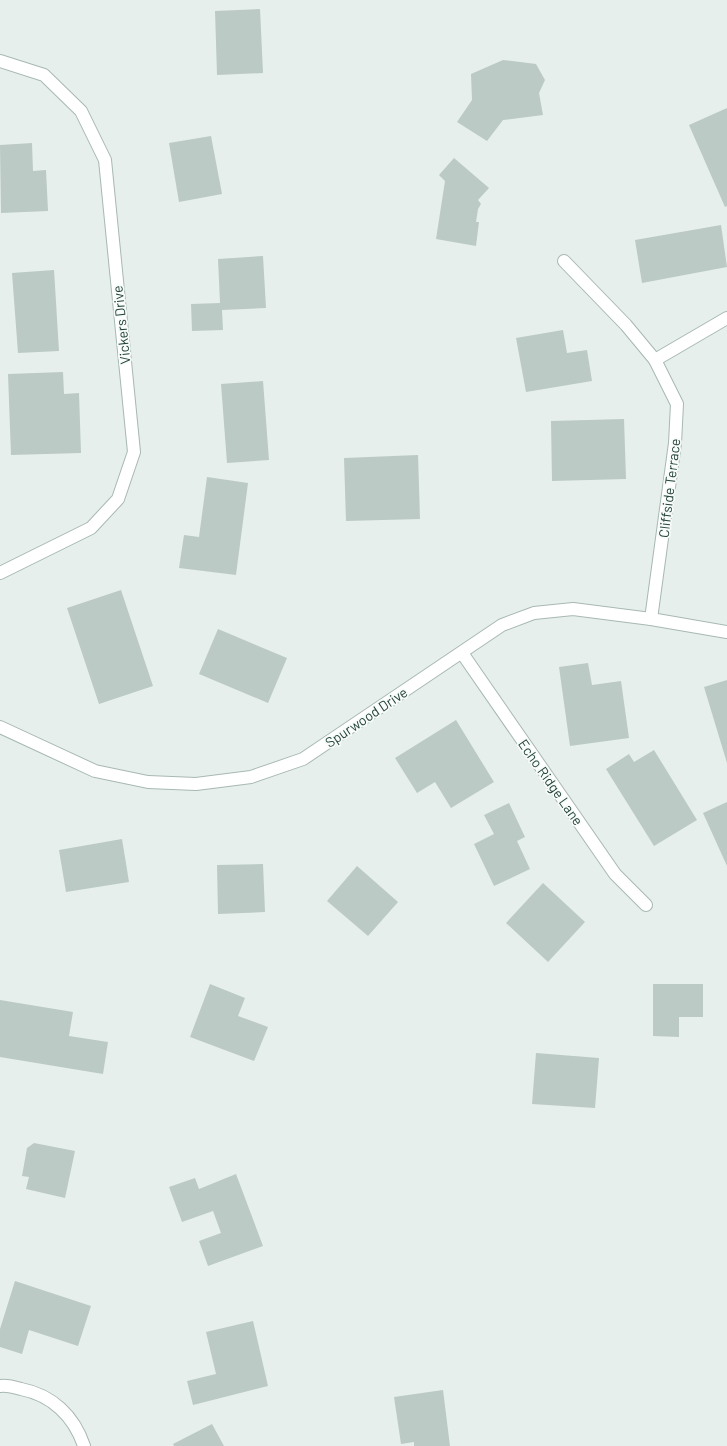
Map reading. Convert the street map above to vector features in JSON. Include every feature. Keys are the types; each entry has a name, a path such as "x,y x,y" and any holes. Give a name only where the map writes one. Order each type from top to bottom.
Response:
{"street":[{"name":"Vickers Drive","path":"0,61 44,75 81,111 105,160 134,452 118,499 91,528 0,573"},
{"name":"Cliffside Terrace","path":"564,260 626,325 655,360 677,404 675,443 651,619"},
{"path":"655,360 727,318"},
{"name":"Spurwood Drive","path":"0,726 95,771 148,782 196,784 251,777 303,759 502,625 534,614 574,609 651,619 727,632"},
{"name":"Echo Ridge Lane","path":"462,653 615,874 646,906"},
{"path":"0,1386 5,1385 35,1392 56,1403 70,1419 82,1439 84,1446"}],"building":[{"path":"260,9 263,73 217,75 215,11"},
{"path":"503,60 536,64 545,80 539,93 543,115 503,120 487,141 457,122 472,100 471,74"},
{"path":"727,108 727,206 725,207 689,125"},
{"path":"211,136 222,194 179,202 169,143"},
{"path":"32,143 33,171 46,170 48,211 1,213 0,145"},
{"path":"454,158 489,188 478,200 481,204 478,209 476,222 479,222 476,246 436,239 445,181 439,175"},
{"path":"721,225 727,267 642,283 635,240"},
{"path":"263,256 266,308 222,310 223,330 192,331 191,304 220,303 218,259"},
{"path":"54,270 59,351 18,353 12,273"},
{"path":"563,330 567,353 587,350 592,381 526,392 516,338"},
{"path":"63,372 64,394 79,393 81,453 11,455 8,374"},
{"path":"263,381 269,460 227,463 221,384"},
{"path":"624,419 626,479 552,481 551,421"},
{"path":"418,455 420,519 346,521 344,458"},
{"path":"207,477 248,483 236,575 179,568 184,535 199,537"},
{"path":"121,590 153,686 99,704 67,608"},
{"path":"218,629 287,658 268,703 199,674"},
{"path":"588,663 592,685 621,681 629,738 570,746 559,667"},
{"path":"727,680 727,763 704,687"},
{"path":"456,720 494,782 451,808 435,782 417,793 395,758"},
{"path":"654,750 697,820 654,846 606,769 629,754 634,762"},
{"path":"727,802 727,866 703,813"},
{"path":"509,803 525,837 517,841 530,869 494,886 474,844 494,834 484,815"},
{"path":"122,839 129,882 66,892 59,850"},
{"path":"263,864 265,912 218,914 217,865"},
{"path":"357,866 398,902 368,936 327,901"},
{"path":"543,883 585,922 548,962 506,923"},
{"path":"210,984 245,998 238,1016 268,1027 254,1061 190,1037"},
{"path":"653,984 703,984 703,1017 679,1017 679,1037 653,1036"},
{"path":"0,1000 73,1012 69,1036 108,1042 103,1074 0,1057"},
{"path":"536,1053 599,1058 595,1108 532,1104"},
{"path":"34,1143 75,1151 65,1198 26,1189 29,1177 22,1176 27,1148"},
{"path":"236,1174 263,1246 208,1266 199,1241 221,1233 213,1211 182,1222 169,1187 195,1178 199,1189"},
{"path":"15,1281 91,1306 78,1346 29,1330 22,1354 0,1347 0,1329"},
{"path":"253,1321 268,1386 193,1405 187,1381 216,1374 206,1332"},
{"path":"443,1390 450,1446 414,1446 414,1442 401,1444 394,1397"},
{"path":"212,1424 224,1446 174,1446 173,1444"}]}
